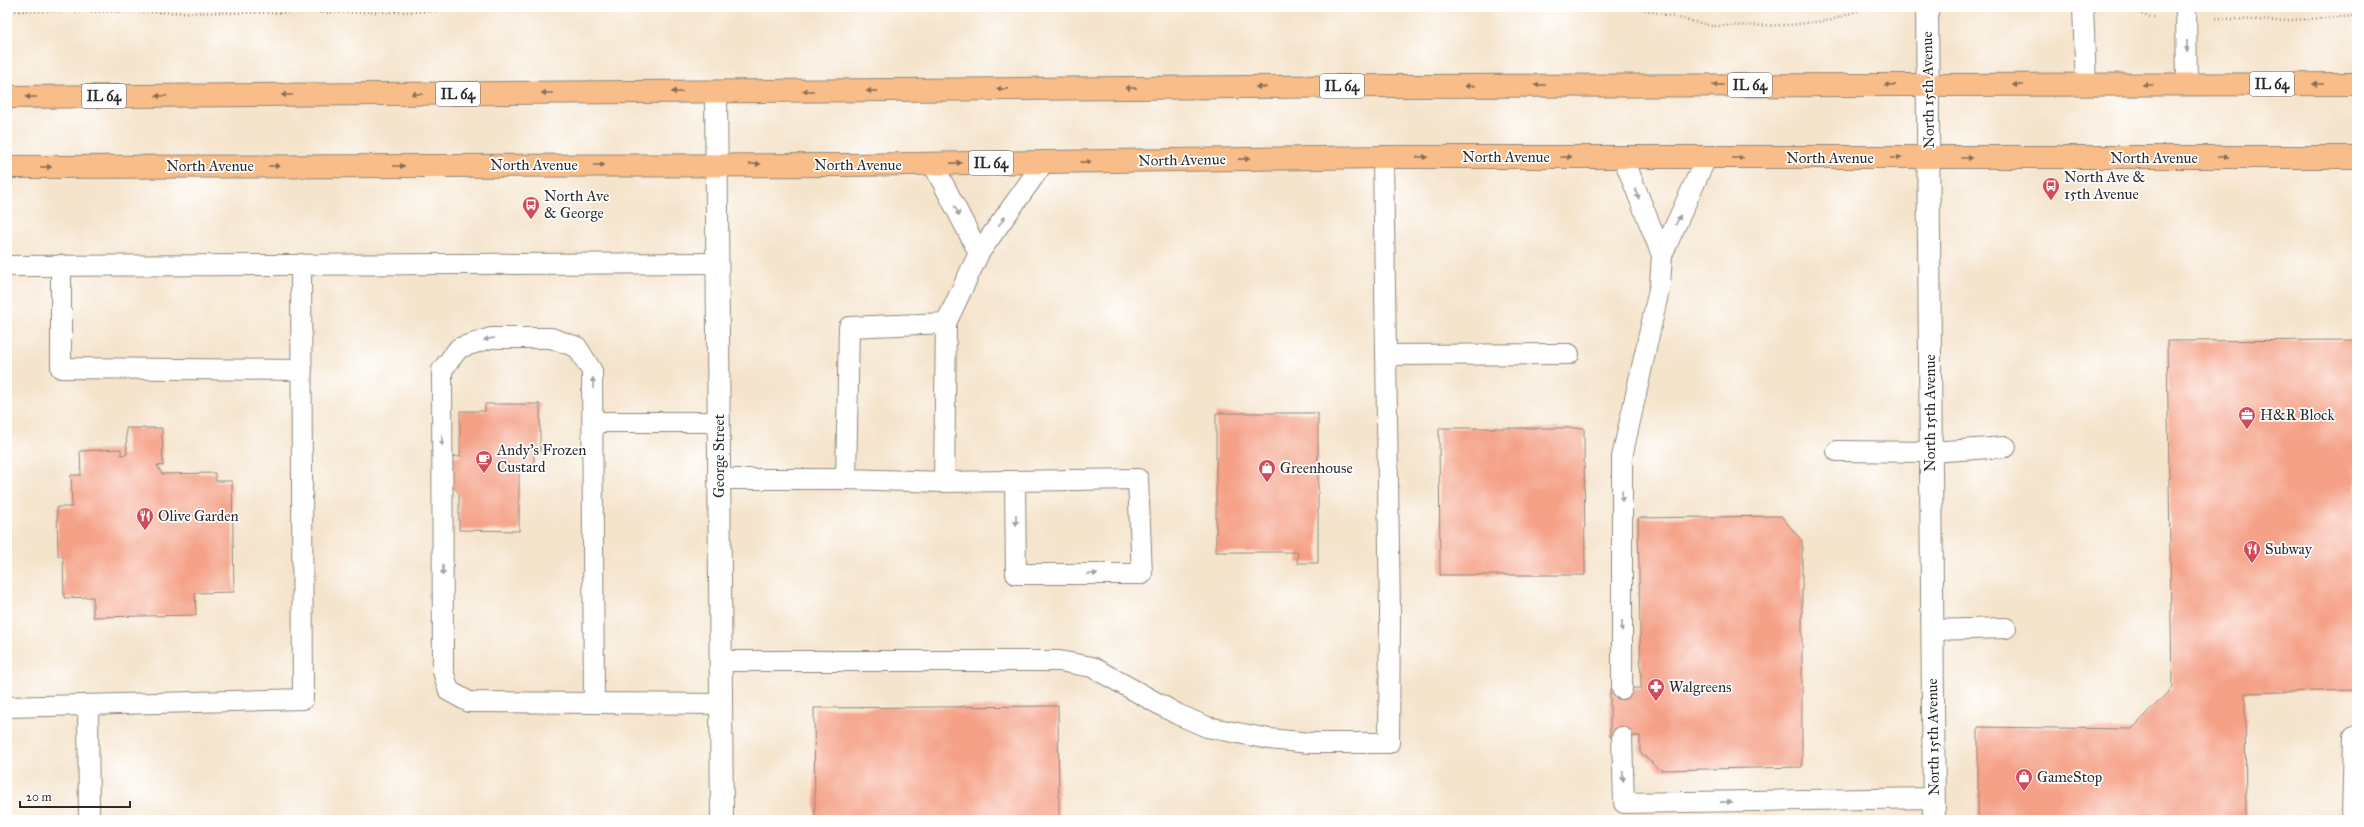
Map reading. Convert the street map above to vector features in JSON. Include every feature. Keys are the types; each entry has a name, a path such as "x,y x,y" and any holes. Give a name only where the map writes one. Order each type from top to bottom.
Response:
{"main road":[{"name":"IL 64","path":"7,97 1385,86 2357,84"},
{"name":"North Avenue","path":"7,167 933,164 1383,157 2357,157"}],"street":[{"name":"North 15th Avenue","path":"1927,7 1929,86 1930,452 1934,820"},
{"name":"George Street","path":"716,92 722,820"}],"lane":[{"path":"2083,7 2086,85"},
{"path":"2186,7 2188,84"},
{"path":"721,661 1059,661 1092,667 1177,714 1207,727 1269,739 1310,743 1389,744 1390,613 1383,157"},
{"path":"1623,157 1662,255"},
{"path":"1622,689 1622,457 1660,285 1662,255 1706,158"},
{"path":"944,482 946,323 979,253 1044,162"},
{"path":"933,164 979,253"},
{"path":"7,266 717,263"},
{"path":"7,706 88,706 303,699 301,264"},
{"path":"61,265 61,368 302,370"},
{"path":"846,479 849,328 946,323"},
{"path":"594,703 594,422 592,371 577,347 551,338 491,338 459,348 442,370 443,671 448,691 469,702 594,703 721,704"},
{"path":"1386,355 1568,354"},
{"path":"594,422 718,422"},
{"path":"1837,451 1930,452 2006,447"},
{"path":"719,479 846,479 944,482 1015,481 1138,480 1142,574 1016,574 1015,481"},
{"path":"1932,630 2006,628"},
{"path":"88,706 89,820"},
{"path":"1622,736 1624,803 1934,798"},
{"path":"2352,820 2354,736"}],"path":[{"path":"7,11 279,13 475,11 555,7"},
{"path":"654,7 697,10 728,7"},
{"path":"1633,7 1712,26 1790,25 1831,20 1869,7"},
{"path":"2123,7 2149,16 2164,17"},
{"path":"2210,18 2274,20 2357,16"}],"building":[{"path":"2357,340 2357,690 2245,693 2246,820 1978,820 1978,727 2132,729 2172,688 2167,341"},
{"name":"Andy's Frozen Custard","path":"485,404 540,404 540,452 534,452 534,464 519,464 519,531 459,530 459,493 449,483 449,456 460,457 460,411 485,411"},
{"name":"Greenhouse","path":"1216,413 1318,413 1318,563 1297,563 1298,552 1216,552"},
{"name":"Olive Garden","path":"126,428 162,428 163,466 157,465 162,474 215,473 216,481 232,481 234,592 195,593 196,615 93,617 93,597 64,598 63,556 58,556 57,507 72,507 71,475 81,475 80,451 121,449 121,455 127,454"},
{"path":"1439,428 1584,428 1585,575 1440,575"},
{"name":"Walgreens","path":"1781,516 1802,541 1802,767 1660,770 1640,752 1640,736 1610,737 1610,689 1641,688 1638,518"},
{"path":"1058,706 1059,820 815,820 814,708"}],"place":[{"name":"North Ave & 15th Avenue","path":"2051,201"},
{"name":"North Ave & George","path":"531,220"},
{"name":"H&R Block","path":"2247,430"},
{"name":"Andy's Frozen Custard","path":"484,474"},
{"name":"Greenhouse","path":"1267,483"},
{"name":"Olive Garden","path":"145,531"},
{"name":"Subway","path":"2252,564"},
{"name":"Walgreens","path":"1656,702"},
{"name":"GameStop","path":"2024,792"}]}
